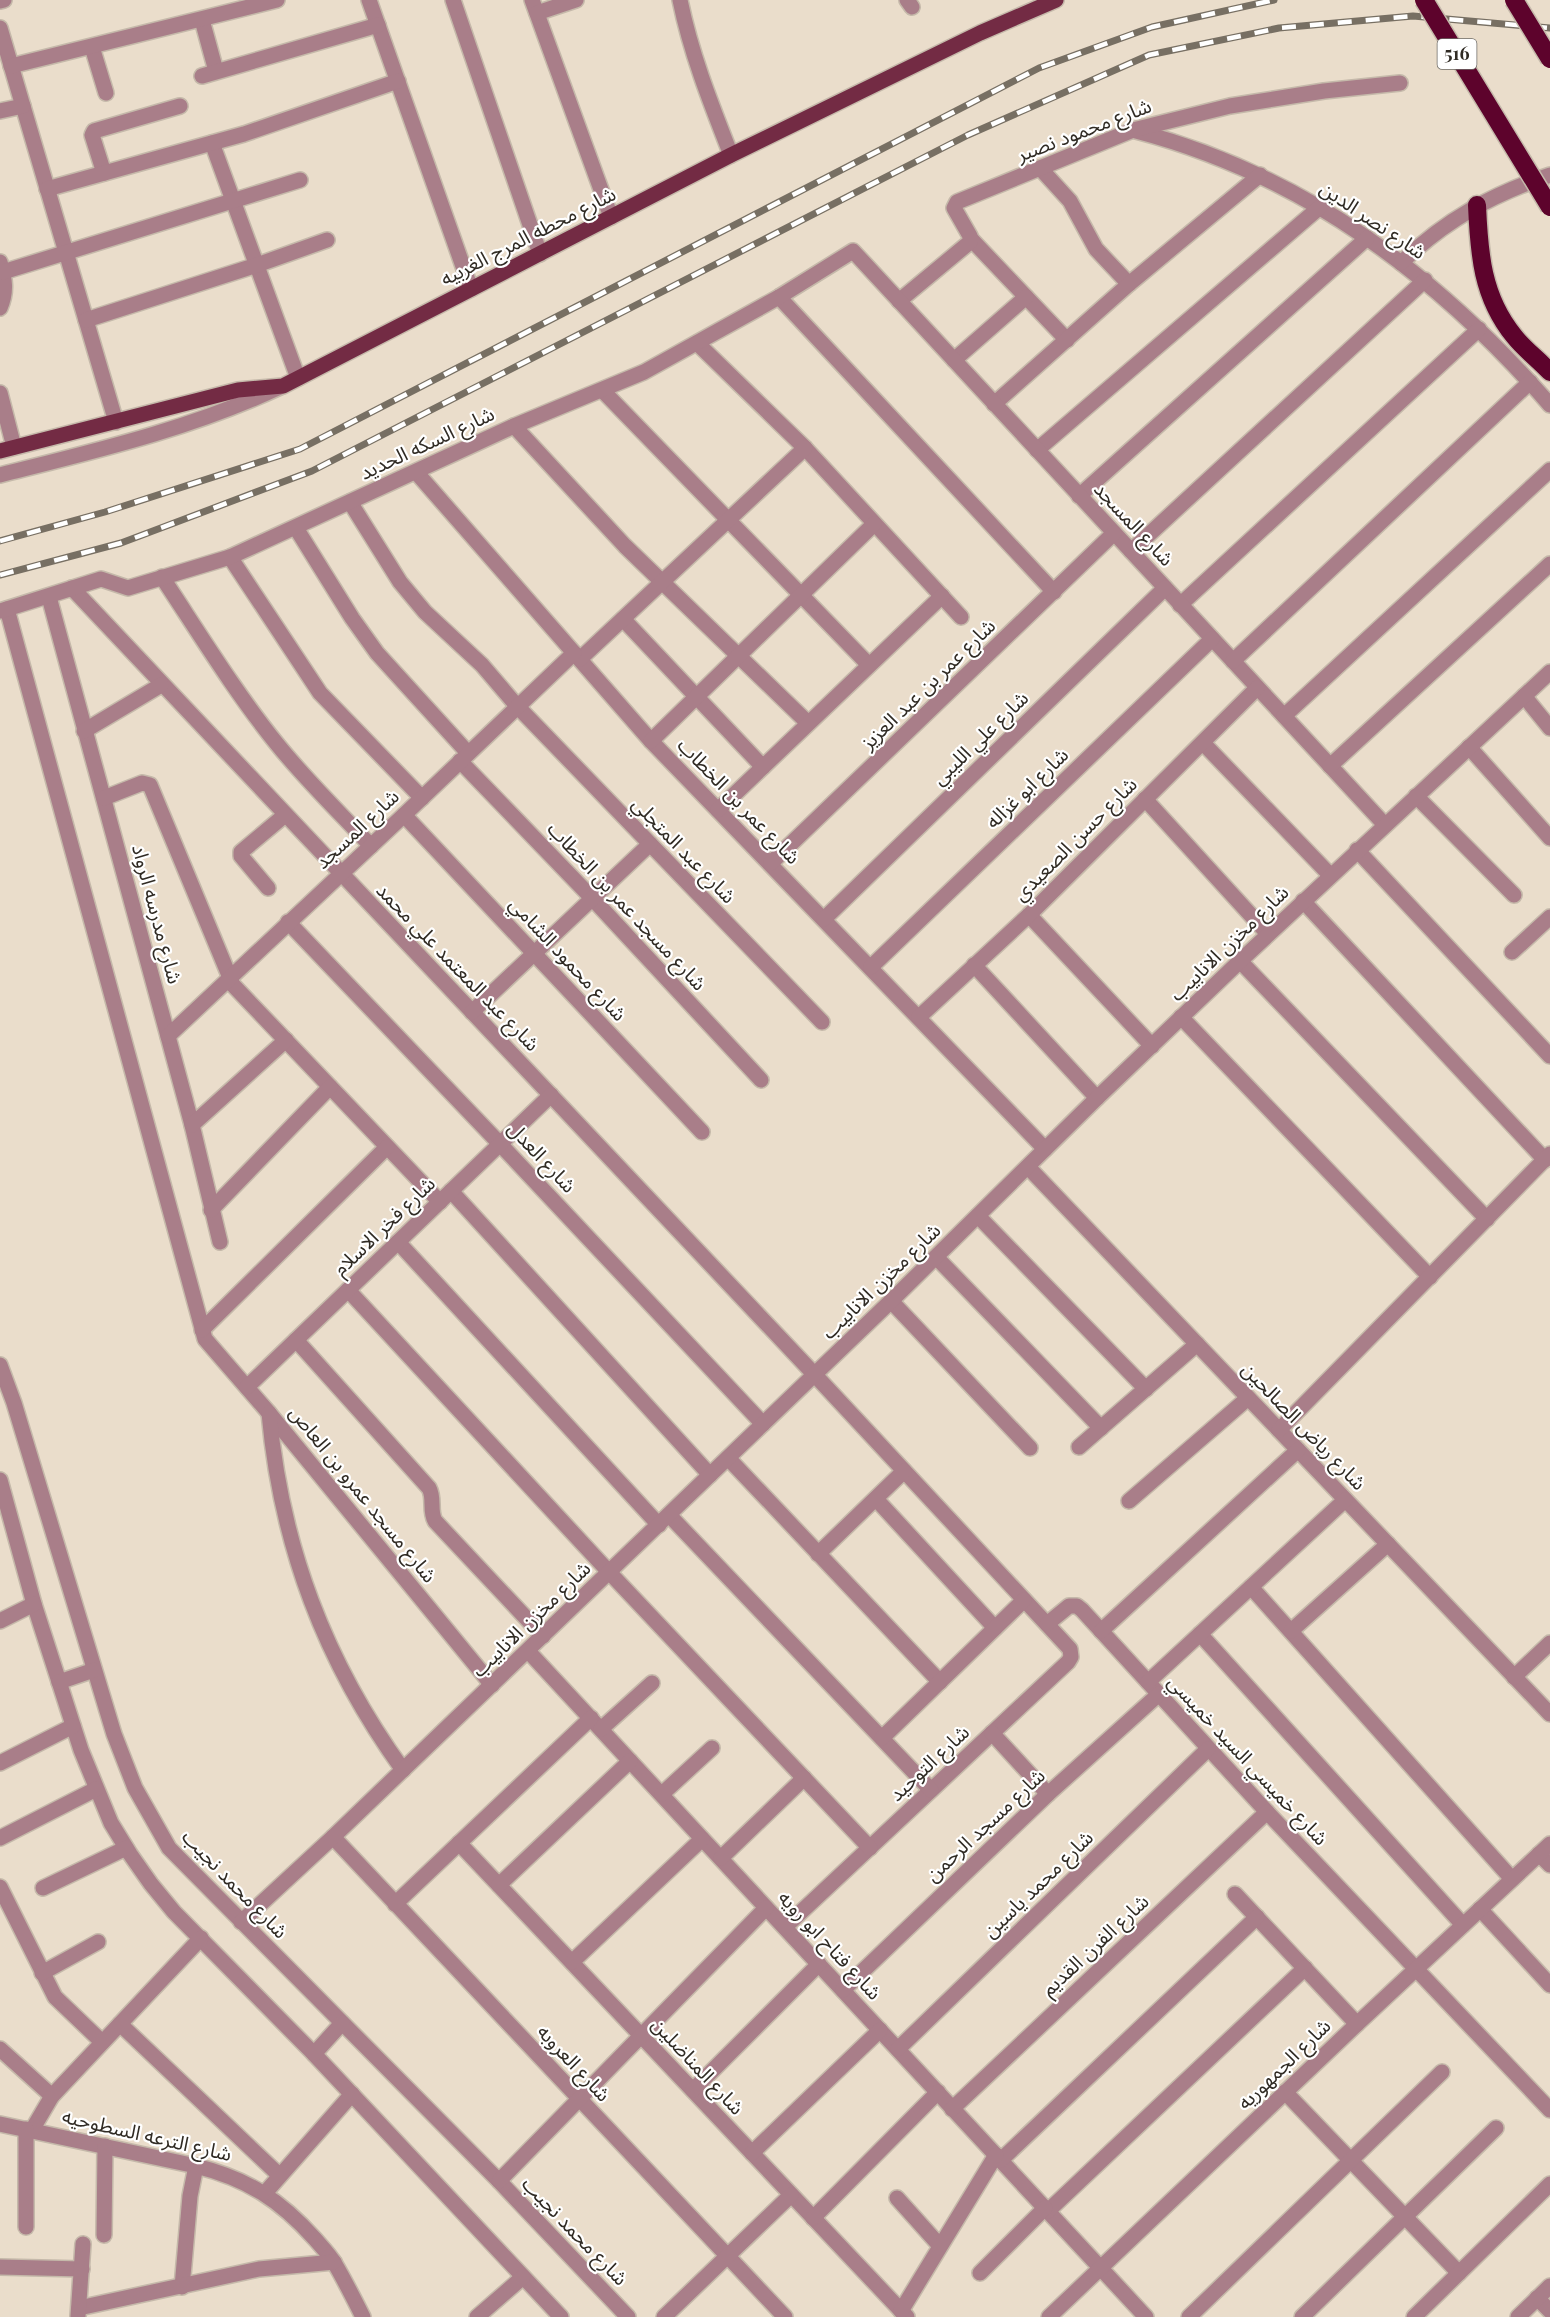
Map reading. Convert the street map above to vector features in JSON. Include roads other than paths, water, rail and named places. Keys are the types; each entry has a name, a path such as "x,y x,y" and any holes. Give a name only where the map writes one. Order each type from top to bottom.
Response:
{"highway":[{"name":"516","path":"1424,0 1550,207"},
{"path":"1514,0 1550,59"},
{"path":"1477,205 1481,268 1493,303 1514,336 1550,372"}],"main road":[{"name":"شارع محطه المرج الغربيه","path":"7,449 238,390 282,386 731,155 980,33 1056,0"}],"street":[{"path":"0,1 4,0"},
{"path":"11,66 277,0"},
{"path":"369,0 471,289"},
{"path":"453,0 540,254"},
{"path":"576,0 535,7 611,217"},
{"path":"680,0 687,36 700,78 731,155"},
{"path":"201,20 209,73 378,25"},
{"path":"0,28 116,422"},
{"path":"92,47 106,93"},
{"path":"47,189 244,134 398,81"},
{"name":"شارع محمود نصير","path":"971,239 954,208 955,204 1133,130 1230,106 1324,91 1400,83"},
{"path":"0,111 23,105"},
{"path":"104,173 93,136 94,131 180,106"},
{"name":"شارع نصر الدين","path":"1133,130 1210,154 1260,175 1320,207 1425,280 1479,328 1550,405"},
{"path":"212,143 298,378"},
{"path":"1040,168 1070,201 1096,249 1129,284"},
{"path":"994,404 1129,284 1260,175"},
{"path":"1401,263 1436,231 1477,205 1499,194 1550,175"},
{"path":"1,306 5,286 1,267 66,252 300,180"},
{"path":"1037,450 1320,207"},
{"path":"1079,496 1367,238"},
{"path":"899,301 971,239 1067,340"},
{"path":"86,320 327,240"},
{"name":"شارع المسجد","path":"853,251 1385,825"},
{"name":"شارع السكه الحديد","path":"4,610 102,579 128,588 230,557 514,426 603,391 644,372 779,297 853,251"},
{"path":"1131,551 1425,280"},
{"path":"779,297 1054,592"},
{"path":"954,360 1026,297"},
{"path":"1180,604 1479,328"},
{"path":"697,342 805,448 961,617"},
{"path":"1233,661 1530,382"},
{"path":"0,475 149,437 235,408 282,386"},
{"path":"603,391 869,665"},
{"path":"0,393 7,449"},
{"path":"514,426 625,546 808,723"},
{"path":"577,656 623,619 805,448"},
{"path":"1284,716 1550,470"},
{"name":"شارع عمر بن الخطاب","path":"416,472 651,741 1045,1149"},
{"name":"شارع عبد المتجلي","path":"350,502 400,582 425,612 482,665 517,706 822,1022"},
{"path":"651,741 874,524"},
{"name":"شارع مسجد عمر بن الخطاب","path":"296,528 352,618 377,653 464,757 761,1080"},
{"name":"شارع عمر بن عبد العزيز","path":"771,863 1114,533"},
{"path":"230,557 320,693 422,798"},
{"path":"1330,766 1550,564"},
{"path":"162,577 250,709 277,744 371,846"},
{"name":"شارع عبد المعتمد علي محمد","path":"72,588 161,685 814,1374"},
{"name":"شارع علي الليبي","path":"824,919 1165,588"},
{"path":"718,810 942,596"},
{"name":"شارع مدرسه الرواد","path":"49,597 192,1125 220,1242"},
{"name":"شارع مسجد عمرو بن العاص","path":"4,610 205,1339 269,1413 492,1685"},
{"path":"623,619 763,767"},
{"name":"شارع ابو غزاله","path":"871,967 1212,639"},
{"name":"شارع المسجد","path":"168,1036 517,706 577,656"},
{"name":"شارع مخزن الانابيب","path":"241,1922 528,1651 1181,1017 1330,875 1550,672"},
{"path":"84,731 161,685"},
{"name":"شارع حسن الصعيدي","path":"919,1017 1029,915 1257,688"},
{"path":"1524,696 1550,728"},
{"path":"1203,743 1330,875"},
{"path":"1469,747 1550,838"},
{"path":"104,798 142,783 152,788 229,979 387,1147 446,1197 710,1475"},
{"path":"1416,796 1514,895"},
{"path":"1145,799 1268,934"},
{"path":"268,888 241,856 241,852 285,815"},
{"name":"شارع محمود الشامي","path":"404,815 702,1132"},
{"path":"472,1012 650,844"},
{"path":"1357,850 1550,1056"},
{"path":"1279,1430 1547,1157 1303,901"},
{"path":"1029,915 1152,1046"},
{"path":"1512,952 1550,917"},
{"name":"شارع العدل","path":"288,922 501,1144 763,1424"},
{"path":"1240,961 1487,1219"},
{"path":"974,965 1097,1098"},
{"path":"1181,1017 1430,1276"},
{"path":"192,1125 285,1040"},
{"path":"211,1210 330,1087"},
{"name":"شارع فخر الاسلام","path":"247,1387 551,1095"},
{"path":"202,1330 387,1147"},
{"name":"شارع رياض الصالحين","path":"1028,1167 1550,1714"},
{"path":"978,1216 1146,1389"},
{"path":"398,1242 664,1520 931,1790"},
{"path":"936,1257 1101,1428"},
{"path":"348,1290 609,1572 870,1848"},
{"path":"891,1301 1030,1448"},
{"path":"296,1340 429,1488 432,1496 431,1512 435,1521 543,1636"},
{"path":"1079,1447 1197,1344"},
{"name":"شارع محمد نجيب","path":"0,1365 14,1403 114,1734 135,1788 169,1848 499,2181 628,2317"},
{"path":"814,1374 1047,1624"},
{"path":"1129,1501 1248,1398"},
{"path":"269,1413 273,1455 284,1515 300,1573 322,1630 348,1685 379,1737 403,1770"},
{"path":"1101,1631 1298,1450"},
{"path":"728,1458 940,1682"},
{"path":"818,1554 904,1471"},
{"path":"0,1480 34,1604 74,1726 96,1789 126,1848 174,1912 314,2054 561,2317"},
{"path":"876,1499 995,1628"},
{"path":"1148,1682 1345,1500"},
{"path":"1291,1631 1388,1544"},
{"path":"1251,1587 1512,1879"},
{"path":"882,1738 1024,1600"},
{"path":"0,1621 34,1604"},
{"name":"شارع خميسي السيد خميسي","path":"1047,1624 1073,1605 1082,1610 1208,1749 1550,2110"},
{"name":"شارع التوحيد","path":"785,1927 1071,1657 1070,1649 1047,1624"},
{"path":"1200,1634 1463,1925"},
{"path":"1514,1677 1550,1643"},
{"name":"شارع فتاح ابو رويه","path":"528,1651 1101,2268"},
{"path":"59,1682 94,1670"},
{"path":"601,1730 652,1683"},
{"name":"شارع مسجد الرحمن","path":"843,1990 1048,1794 1159,1694"},
{"path":"395,1904 591,1718"},
{"path":"0,1763 74,1726"},
{"path":"992,1733 1048,1794"},
{"path":"662,1794 712,1748"},
{"name":"شارع محمد ياسين","path":"898,2049 1208,1749"},
{"path":"499,1885 630,1761"},
{"path":"721,1858 804,1778"},
{"path":"0,1838 96,1789"},
{"name":"شارع الفرن القديم","path":"952,2109 1267,1812"},
{"name":"شارع العروبه","path":"333,1837 785,2317"},
{"path":"572,1962 702,1839"},
{"name":"شارع المناضلين","path":"459,1843 904,2314"},
{"path":"43,1888 126,1848"},
{"name":"شارع الجمهوريه","path":"1049,2317 1512,1879 1546,1854"},
{"path":"0,1887 42,1973 62,2006 102,2042"},
{"path":"1235,1894 1357,2024"},
{"path":"499,2181 766,1908"},
{"path":"1480,1909 1550,1985"},
{"path":"904,2314 940,2246 998,2158 1257,1917"},
{"path":"26,2227 29,2129 51,2096 201,1938"},
{"path":"42,1973 98,1942"},
{"path":"693,2090 819,1964"},
{"path":"980,2273 1305,1968"},
{"path":"120,2024 279,2175"},
{"path":"314,2054 342,2024"},
{"path":"752,2153 880,2030"},
{"path":"0,2049 51,2096"},
{"path":"1189,2317 1442,2072"},
{"path":"813,2218 938,2092"},
{"path":"1285,2092 1459,2273"},
{"path":"265,2193 352,2094"},
{"name":"شارع الترعه السطوحيه","path":"0,2124 220,2172 265,2193 290,2212 334,2262 363,2317"},
{"path":"1302,2317 1496,2128"},
{"path":"104,2235 105,2146"},
{"path":"182,2287 190,2196 196,2166"},
{"path":"1414,2317 1550,2184"},
{"path":"664,2317 791,2195"},
{"path":"897,2198 940,2246"},
{"path":"83,2244 79,2312 260,2269 334,2262"},
{"path":"0,2267 82,2269"},
{"path":"1101,2268 1146,2317"},
{"path":"477,2317 523,2277"},
{"path":"1518,2317 1550,2286"},
{"path":"1537,2298 1550,2311"}],"railway":[{"path":"0,541 105,512 300,449 1039,68 1152,27 1274,0"},
{"path":"0,575 121,543 312,471 968,135 1149,55 1279,28 1413,16 1550,28"}]}
